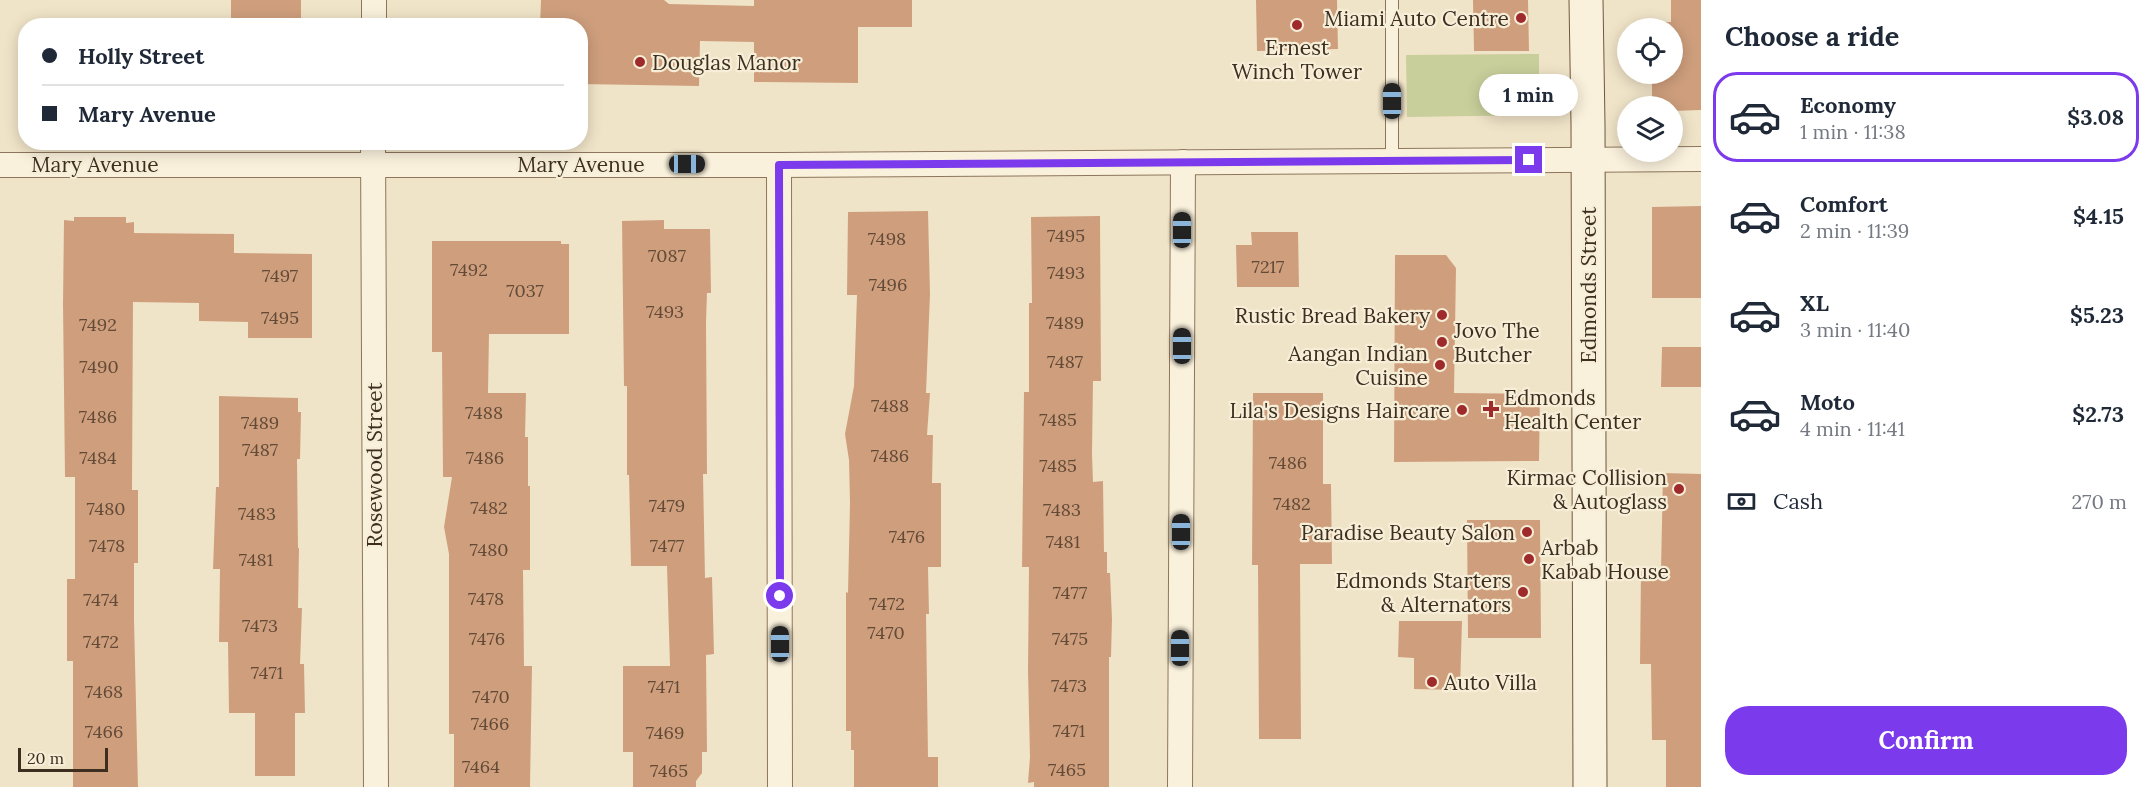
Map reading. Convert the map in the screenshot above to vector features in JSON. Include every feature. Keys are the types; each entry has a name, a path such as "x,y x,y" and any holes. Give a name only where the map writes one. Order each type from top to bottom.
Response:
{"street":[{"path":"374,0 374,18"},
{"name":"Edmonds Street","path":"1586,0 1590,787"},
{"name":"Mary Avenue","path":"0,165 372,153 779,165 1701,159"},
{"name":"Rosewood Street","path":"372,153 376,787"},
{"path":"1180,787 1183,162"},
{"path":"779,165 780,787"}],"lane":[{"path":"1392,0 1392,160"}],"green space":[{"path":"1539,54 1539,115 1407,117 1406,55"}],"building":[{"path":"231,0 301,0 301,18 231,18"},
{"path":"541,0 664,0 669,4 754,6 754,0 912,0 912,27 858,27 858,83 754,82 754,42 700,41 699,86 588,84 588,18 540,18"},
{"name":"Ernest Winch Tower","path":"1256,0 1337,0 1338,49 1257,51"},
{"path":"1473,0 1528,0 1529,51 1474,51"},
{"path":"1671,0 1701,0 1701,110 1683,111 1683,96 1652,96 1652,84 1683,84 1683,18 1671,18"},
{"path":"1701,206 1701,298 1652,298 1652,207"},
{"path":"928,211 930,294 926,393 930,393 927,435 933,435 932,483 941,483 941,567 928,567 929,614 926,614 928,757 938,757 938,787 854,787 854,750 851,750 851,731 846,731 846,592 848,593 850,503 849,460 845,434 854,386 857,295 847,295 848,212"},
{"path":"1100,216 1101,381 1093,381 1092,454 1093,482 1103,481 1104,552 1107,552 1107,573 1110,573 1112,619 1111,657 1109,657 1109,787 1034,787 1034,782 1028,783 1030,757 1029,567 1022,567 1024,392 1029,392 1029,303 1032,303 1031,217"},
{"path":"74,217 126,217 126,223 134,222 134,233 234,234 234,253 312,254 312,338 248,338 248,322 199,321 199,303 133,302 132,490 138,490 138,563 134,563 134,620 138,787 73,787 73,661 67,661 67,579 75,579 75,477 65,477 63,304 64,220 74,221"},
{"path":"664,220 664,229 710,229 711,293 707,293 706,322 707,474 703,474 705,578 712,577 714,654 706,655 707,752 702,752 702,773 696,781 696,787 633,787 633,752 623,752 623,666 670,666 667,566 631,566 629,475 627,475 627,386 624,386 622,221"},
{"path":"1251,232 1298,232 1299,287 1237,287 1236,245 1252,245"},
{"path":"432,241 561,241 561,244 569,244 569,334 489,334 488,393 526,393 525,437 528,437 528,486 530,486 530,570 523,570 524,666 532,666 530,787 454,787 454,734 449,734 449,554 444,527 452,477 443,477 442,352 432,352"},
{"path":"1395,255 1446,255 1456,268 1454,393 1540,394 1539,461 1394,462"},
{"path":"1662,347 1701,347 1701,387 1661,387"},
{"path":"1253,393 1323,393 1323,484 1331,484 1332,564 1300,564 1301,739 1259,739 1258,565 1252,565"},
{"path":"219,396 298,398 298,412 301,412 300,459 297,459 298,608 302,608 300,664 304,664 305,713 295,713 295,776 255,776 255,713 229,713 228,642 219,642 220,569 213,569 216,487 219,487"},
{"path":"1663,473 1701,474 1701,787 1666,787 1666,740 1652,740 1651,664 1640,664 1641,570 1661,570"},
{"path":"1467,520 1540,520 1541,638 1468,638"},
{"path":"1399,621 1462,621 1460,690 1414,689 1414,658 1398,657"}],"place":[{"name":"Miami Auto Centre","path":"1521,18"},
{"name":"Ernest Winch Tower","path":"1297,25"},
{"name":"Douglas Manor","path":"640,62"},
{"name":"Rustic Bread Bakery","path":"1442,315"},
{"name":"Jovo The Butcher","path":"1442,342"},
{"name":"Aangan Indian Cuisine","path":"1440,365"},
{"name":"Edmonds Health Center","path":"1491,409"},
{"name":"Lila's Designs Haircare","path":"1462,410"},
{"name":"Kirmac Collision & Autoglass","path":"1679,489"},
{"name":"Paradise Beauty Salon","path":"1527,532"},
{"name":"Arbab Kabab House","path":"1529,559"},
{"name":"Edmonds Starters & Alternators","path":"1523,592"},
{"name":"Auto Villa","path":"1432,682"}],"route":[{"path":"780,596 779,165 1529,160"}]}
